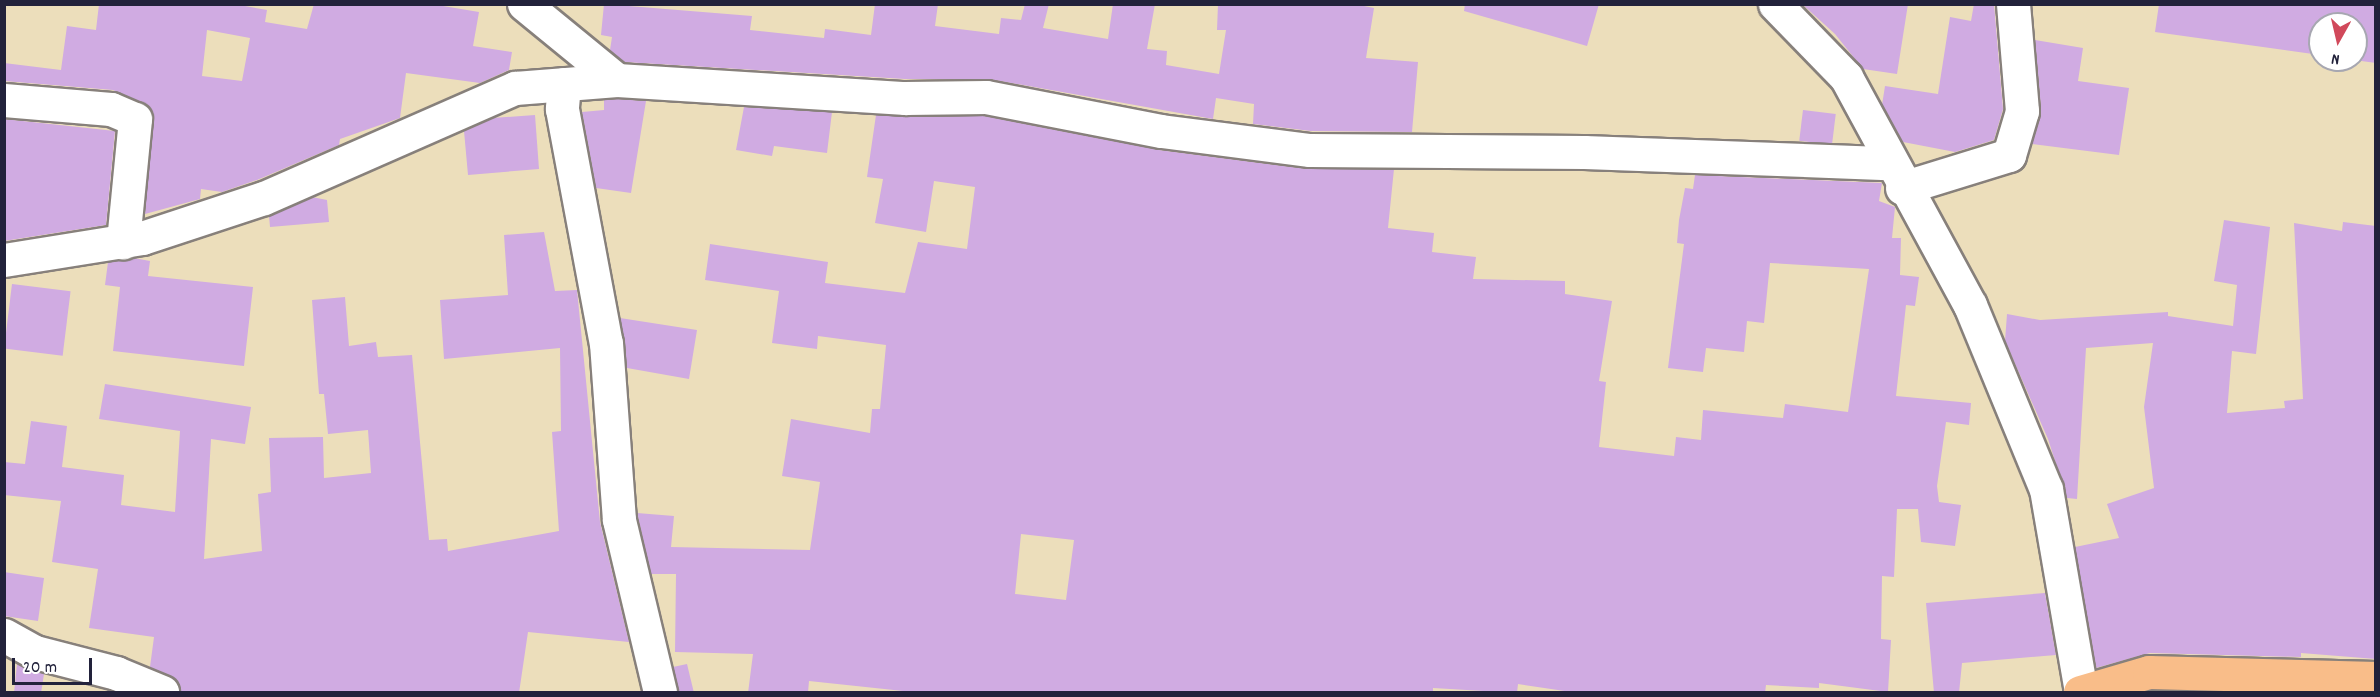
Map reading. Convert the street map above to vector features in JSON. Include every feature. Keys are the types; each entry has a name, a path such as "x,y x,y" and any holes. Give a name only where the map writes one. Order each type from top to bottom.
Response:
{"main road":[{"path":"2081,692 2149,672 2376,678"}],"street":[{"path":"524,4 617,80"},
{"path":"1775,4 1846,77 1895,176 1970,305 2046,489 2081,692"},
{"path":"4,260 123,242 264,198 515,88 617,80 905,98 986,97 1161,131 1310,150 1584,152 1895,176 2009,155 2022,111 2013,4"},
{"path":"564,84 562,109 606,343 620,520 660,693"},
{"path":"4,100 111,109 135,118 123,242"},
{"path":"4,635 35,652 116,673 162,693"}],"building":[{"path":"99,4 234,4 267,10 265,22 307,29 314,4 431,4 479,12 473,46 512,52 509,70 480,83 406,73 400,118 340,139 339,145 257,180 222,192 201,189 200,199 145,214 151,109 113,90 4,81 4,63 61,70 67,26 96,30","holes":["207,30 250,38 242,81 202,76"]},
{"path":"604,4 752,16 750,30 824,38 825,29 871,35 875,4 938,4 935,26 999,34 1001,18 1021,20 1025,4 1049,4 1043,28 1108,39 1113,4 1155,4 1147,49 1167,51 1166,65 1219,74 1226,30 1217,30 1218,4 1354,4 1374,8 1366,58 1418,62 1412,132 1311,131 1253,124 1254,104 1216,98 1213,119 989,79 905,79 624,62 610,50 612,37 601,35"},
{"path":"1465,4 1599,4 1587,46 1464,11"},
{"path":"1802,4 1908,4 1897,74 1863,69 1835,34"},
{"path":"1974,4 1994,4 2003,109 1994,140 1955,152 1903,142 1882,105 1885,86 1938,94 1950,17 1971,21"},
{"path":"2159,4 2376,4 2376,63 2368,62 2368,12 2308,12 2308,53 2155,32"},
{"path":"2035,40 2083,48 2078,81 2129,88 2119,155 2032,144 2041,109"},
{"path":"604,100 646,101 631,193 596,188 582,112 604,110"},
{"path":"744,107 832,112 827,153 774,146 772,156 736,150"},
{"path":"1803,110 1836,114 1832,145 1799,141"},
{"path":"535,115 539,169 468,175 464,131 492,118"},
{"path":"876,115 984,116 1159,150 1308,169 1394,169 1388,228 1434,233 1432,252 1476,257 1473,279 1565,281 1565,294 1612,301 1599,381 1606,382 1599,447 1674,456 1676,437 1701,440 1703,410 1783,418 1785,404 1848,412 1869,269 1770,263 1764,323 1747,321 1744,352 1706,348 1703,372 1668,368 1684,244 1677,243 1685,188 1693,189 1695,175 1882,183 1879,201 1895,207 1892,238 1901,238 1900,275 1919,277 1915,306 1906,305 1896,396 1971,403 1969,425 1946,422 1937,486 1939,502 1961,505 1955,546 1921,542 1918,509 1897,509 1894,577 1882,576 1881,639 1891,640 1888,692 1819,683 1819,688 1766,685 1765,693 1578,693 1518,684 1517,693 1433,688 1433,693 922,693 809,681 808,693 748,693 753,654 675,652 676,574 651,574 637,513 674,516 671,547 810,550 820,482 782,476 791,419 870,433 872,409 880,409 886,345 818,336 817,349 772,343 779,291 705,280 710,244 828,262 825,283 905,293 918,242 967,249 975,187 934,181 926,232 875,223 883,179 867,177","holes":["1021,534 1074,540 1066,600 1015,594"]},
{"path":"4,119 115,131 106,225 4,241"},
{"path":"312,197 327,200 329,222 270,227 269,216"},
{"path":"2224,220 2270,227 2256,354 2232,351 2227,413 2285,408 2284,401 2303,399 2294,223 2342,231 2343,222 2376,226 2376,659 2301,653 2301,657 2150,653 2096,668 2075,547 2119,538 2107,504 2154,488 2144,407 2153,343 2086,348 2077,499 2067,498 2048,439 2005,341 2007,314 2040,320 2168,312 2168,316 2233,326 2237,285 2214,281"},
{"path":"544,232 555,291 577,290 600,522 629,642 528,632 519,693 180,693 176,680 150,667 154,637 89,628 98,569 52,562 61,501 4,495 4,462 25,464 31,421 67,426 62,467 124,475 121,505 175,512 180,431 99,419 105,384 251,407 245,444 211,439 204,559 262,551 258,494 271,492 269,438 323,437 324,478 371,473 368,430 328,434 324,394 319,394 312,300 345,297 349,346 376,342 378,357 412,355 429,540 447,539 448,551 559,531 552,432 561,431 560,348 444,359 440,300 508,295 504,235"},
{"path":"134,258 150,261 148,276 253,287 244,366 113,351 120,287 105,285 108,262"},
{"path":"12,284 71,291 63,356 4,349"},
{"path":"620,318 697,330 689,379 627,368"},
{"path":"4,572 44,578 38,621 4,616"},
{"path":"2045,593 2056,655 1962,663 1959,693 1934,693 1926,603"},
{"path":"17,664 44,674 41,693 14,693"},
{"path":"687,664 694,693 678,693 673,667"}]}
